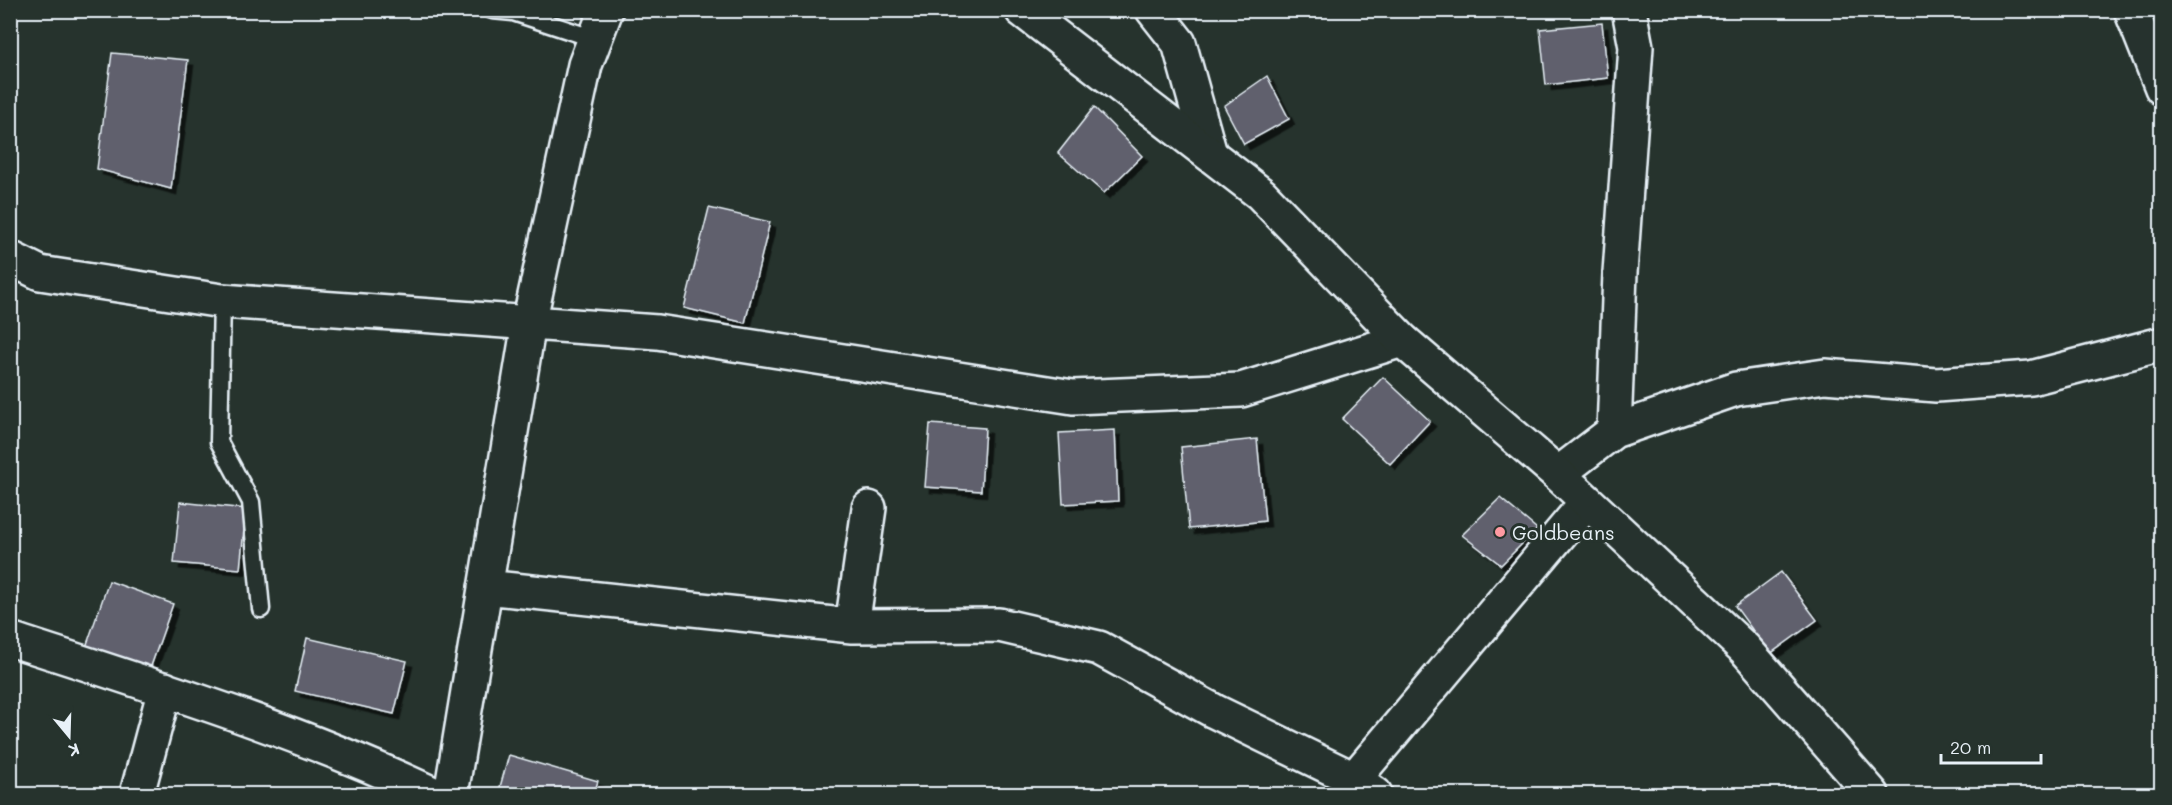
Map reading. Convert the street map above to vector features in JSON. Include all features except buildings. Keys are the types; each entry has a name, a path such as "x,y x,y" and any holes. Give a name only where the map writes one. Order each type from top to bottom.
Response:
{"street":[{"path":"1022,10 1260,194 1402,340 1558,474 1745,649 1872,795"},
{"path":"1153,10 1179,44 1210,154"},
{"path":"1614,431 1620,273 1636,47 1629,10"},
{"path":"2132,10 2162,88"},
{"path":"451,795 529,323 585,65 601,25"},
{"path":"10,258 40,273 222,301 657,332 1073,397 1241,390 1402,340"},
{"path":"1558,474 1614,431 1736,389 1825,376 1936,385 2031,378 2162,344"},
{"path":"485,587 852,626 999,626 1099,648 1214,711 1364,787 1587,502"},
{"path":"852,626 869,508"},
{"path":"10,639 165,689 361,760 433,795"},
{"path":"137,795 165,689"}],"lane":[{"path":"492,10 601,25"},
{"path":"222,301 219,442 251,502 261,609"}],"place":[{"name":"Goldbeans","path":"1500,532"}]}
